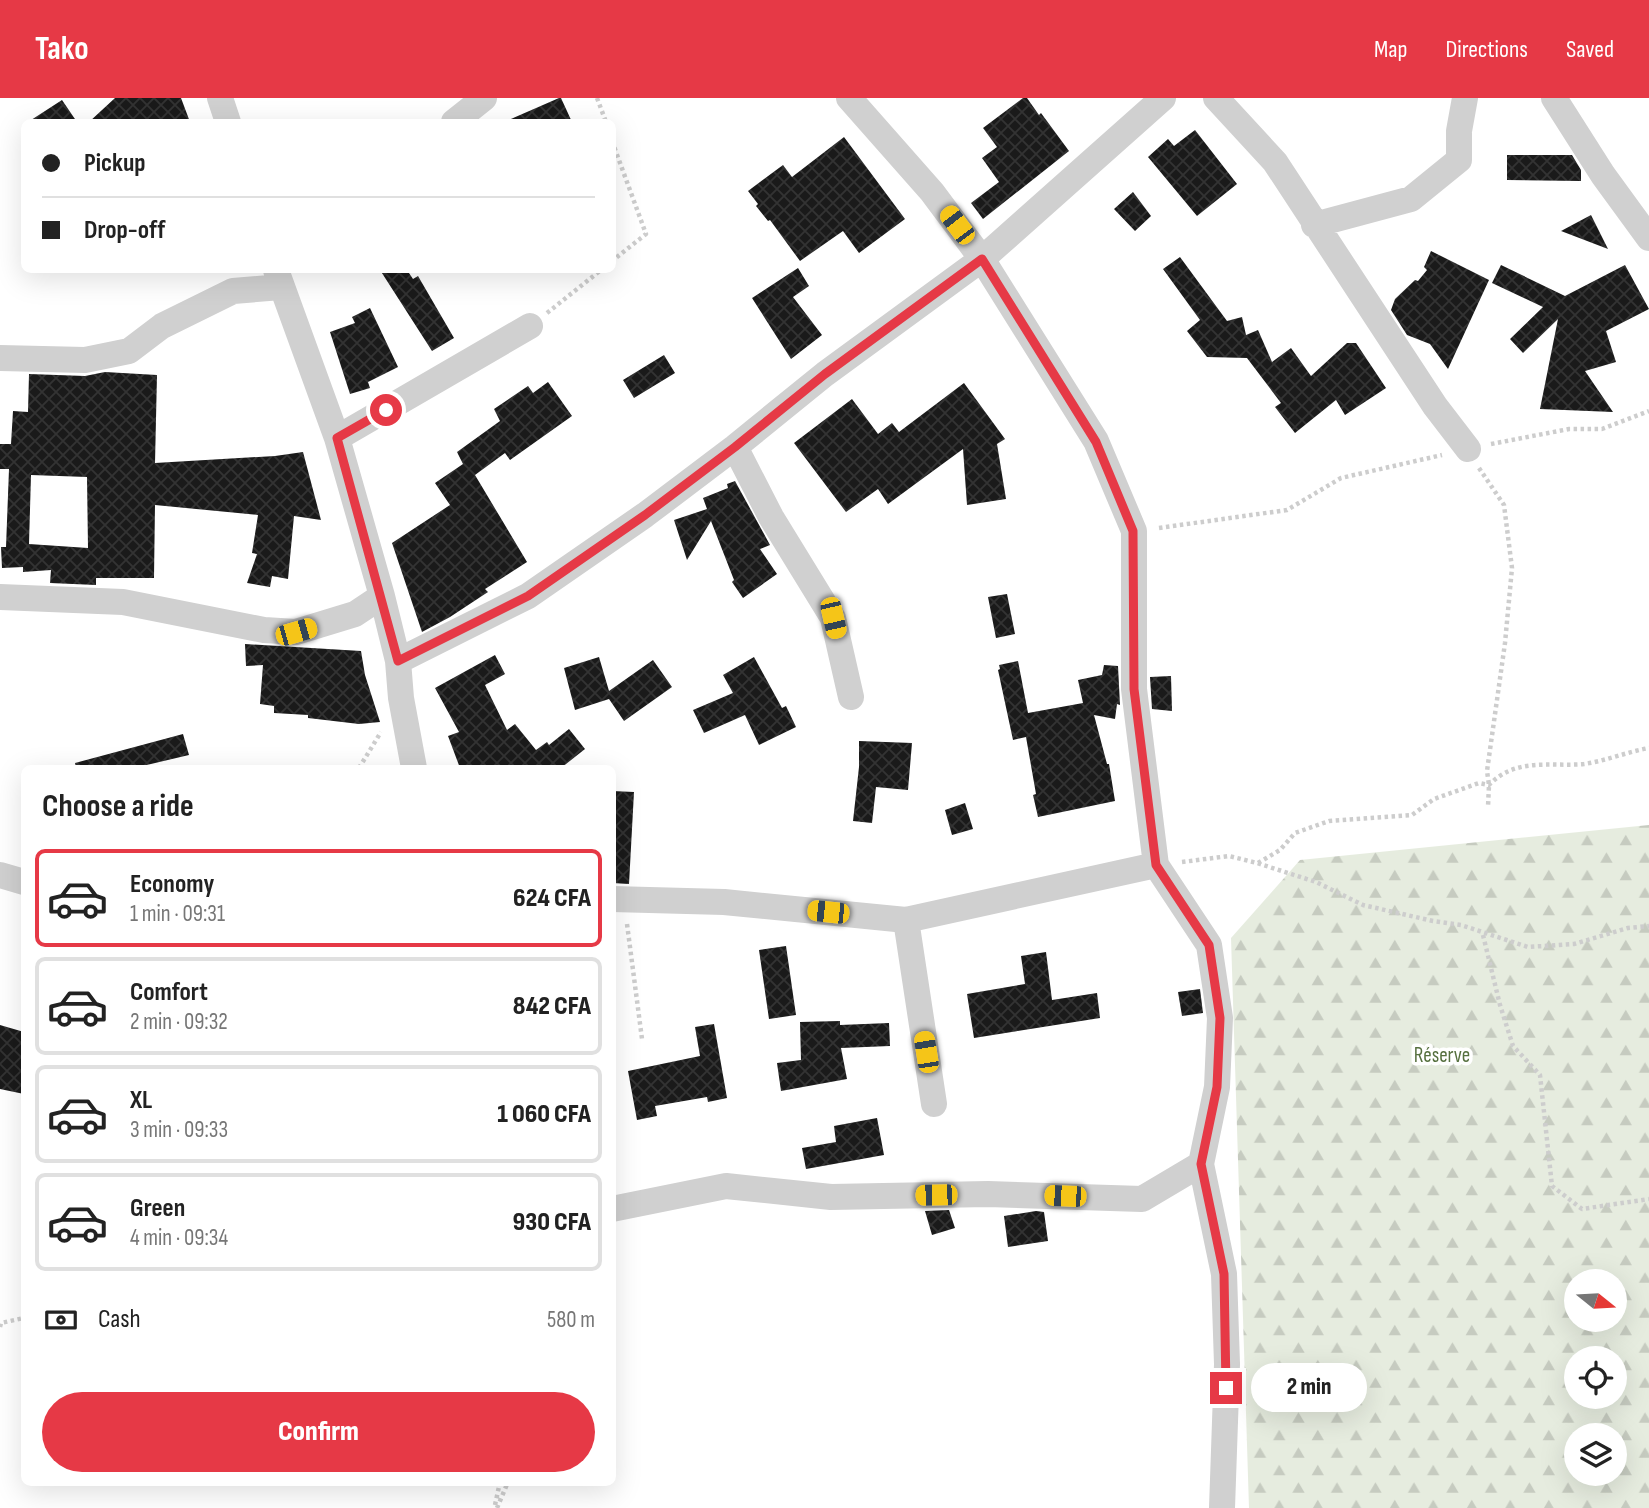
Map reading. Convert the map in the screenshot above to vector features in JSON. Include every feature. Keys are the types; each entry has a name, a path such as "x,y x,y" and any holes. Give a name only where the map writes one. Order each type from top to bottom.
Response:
{"street":[{"path":"220,98 227,119"},
{"path":"458,119 484,98"},
{"path":"849,98 932,192 982,259 1096,442 1133,531 1134,689 1156,865 1209,945 1220,1018 1217,1087 1201,1164 1224,1274 1227,1364 1222,1508"},
{"path":"398,661 528,596 645,515 825,374 982,259 1163,98"},
{"path":"1216,98 1275,162 1435,406 1468,449"},
{"path":"1314,225 1411,199 1460,160 1459,131 1465,98"},
{"path":"1554,98 1603,175 1649,239"},
{"path":"0,358 85,360 129,351 162,326 233,292 278,278 337,438 382,596 398,661 401,698 413,765"},
{"path":"337,438 530,327"},
{"path":"735,447 771,517 833,618 851,697"},
{"path":"0,597 123,602 264,630 296,632 355,614 382,596"},
{"path":"618,899 724,902 906,920 1156,865"},
{"path":"0,875 21,881"},
{"path":"906,920 934,1104"},
{"path":"616,1208 726,1186 831,1197 988,1194 1142,1199 1201,1164"}],"path":[{"path":"597,98 605,119"},
{"path":"616,152 646,233 616,258"},
{"path":"530,327 597,273"},
{"path":"1133,531 1287,510 1341,478 1569,429 1602,429 1649,411"},
{"path":"1468,449 1504,505 1512,568 1505,643 1487,771 1488,807"},
{"path":"1489,785 1499,774 1528,765 1584,764 1649,748"},
{"path":"1257,863 1280,850 1295,833 1329,821 1412,815 1434,799 1479,783 1489,785"},
{"path":"1156,865 1229,856 1316,882 1363,905 1461,925 1528,947 1573,944 1628,928 1649,926"},
{"path":"618,899 642,1040"},
{"path":"1483,934 1513,1046 1540,1075 1552,1186 1582,1209 1649,1199"},
{"path":"0,1327 1,1323 21,1319"},
{"path":"496,1508 499,1486"},
{"path":"496,1508 506,1486"}],"green space":[{"name":"Réserve","path":"1649,825 1649,1508 1249,1508 1231,938 1300,860"}],"building":[{"path":"115,98 181,98 189,119 92,119"},
{"path":"559,98 571,119 511,119"},
{"path":"1023,98 1027,98 1039,115 1041,113 1069,151 983,219 971,203 999,182 982,158 997,147 983,128"},
{"path":"62,100 75,119 33,119"},
{"path":"1195,130 1237,184 1197,216 1148,157 1168,139 1174,146"},
{"path":"844,137 905,219 859,253 843,231 800,261 770,220 768,221 756,206 758,204 748,191 783,165 792,177"},
{"path":"1507,155 1572,155 1581,170 1581,181 1507,180"},
{"path":"1133,192 1151,216 1135,231 1114,209"},
{"path":"1591,215 1608,249 1561,231"},
{"path":"1431,251 1489,280 1448,369 1430,344 1407,335 1391,310 1395,299 1415,280 1418,281 1427,270 1424,267"},
{"path":"1180,257 1227,321 1242,317 1246,335 1258,330 1272,362 1291,348 1311,376 1347,343 1356,343 1386,388 1345,415 1336,400 1295,433 1275,407 1281,403 1247,358 1207,357 1187,331 1200,320 1163,269"},
{"path":"1501,265 1565,296 1625,265 1649,309 1606,331 1616,362 1585,371 1613,412 1540,409 1558,319 1523,353 1510,339 1543,307 1492,283"},
{"path":"798,268 809,286 793,297 822,335 791,359 752,298"},
{"path":"382,273 409,273 413,279 418,276 454,338 432,351"},
{"path":"370,308 398,367 368,382 370,388 350,394 330,332 355,323 352,317"},
{"path":"664,355 675,373 634,398 623,380"},
{"path":"105,372 157,375 155,463 303,452 321,520 294,516 288,579 272,576 270,587 247,583 257,554 252,553 258,515 155,505 154,578 96,578 96,585 50,583 51,570 23,572 23,567 2,568 1,547 6,547 9,469 0,469 0,444 11,444 13,411 28,412 29,374 85,376","holes":["31,475 87,477 88,548 29,544"]},
{"path":"548,382 572,416 510,460 505,453 475,475 527,562 485,589 488,592 422,632 392,543 450,505 435,483 463,464 457,452 500,421 494,409 528,386 533,393"},
{"path":"964,383 1005,439 997,444 1006,499 967,505 963,449 888,504 878,489 846,512 794,443 852,399 878,434 892,423 899,432"},
{"path":"735,481 770,545 760,549 777,574 743,598 732,582 734,580 711,521 687,560 674,520 707,509 703,498 728,488 727,484"},
{"path":"1007,594 1015,634 996,638 988,597"},
{"path":"245,644 361,651 365,675 380,722 359,724 308,718 308,715 274,713 274,706 260,704 263,665 246,666"},
{"path":"495,655 505,674 485,685 507,730 515,724 536,750 547,742 549,745 569,729 585,749 565,765 459,765 448,736 459,732 435,688"},
{"path":"599,657 609,691 653,660 672,687 624,721 609,699 575,710 564,668"},
{"path":"754,657 782,708 786,706 796,727 759,745 745,715 704,733 693,710 733,693 723,675"},
{"path":"1018,661 1028,713 1083,703 1078,680 1102,675 1104,665 1118,666 1120,705 1117,704 1115,719 1094,715 1109,764 1115,801 1038,817 1026,737 1013,740 998,670 999,665"},
{"path":"1171,676 1172,711 1152,709 1150,677"},
{"path":"183,734 189,755 147,765 75,763"},
{"path":"859,741 912,743 908,790 876,787 872,823 853,821"},
{"path":"616,791 634,792 629,884 616,883"},
{"path":"965,803 973,829 952,835 945,810"},
{"path":"786,946 796,1015 769,1019 759,950"},
{"path":"1046,952 1052,1000 1097,993 1100,1018 974,1038 967,994 1025,984 1021,956"},
{"path":"1200,989 1203,1013 1182,1016 1178,992"},
{"path":"840,1021 840,1025 889,1023 890,1046 841,1048 847,1079 781,1091 777,1063 801,1060 800,1022"},
{"path":"714,1024 727,1098 708,1102 707,1097 655,1106 657,1116 637,1120 628,1071 700,1056 695,1027"},
{"path":"0,1025 21,1031 21,1093 0,1089"},
{"path":"877,1118 884,1155 806,1169 802,1148 836,1142 834,1126"},
{"path":"949,1210 955,1228 932,1235 925,1211"},
{"path":"1044,1212 1048,1241 1008,1247 1004,1216"}],"route":[{"path":"386,410 337,438 398,661 528,596 645,515 825,374 982,259 1096,442 1133,531 1134,689 1156,865 1209,945 1220,1018 1217,1087 1201,1164 1224,1274 1226,1388"}]}
